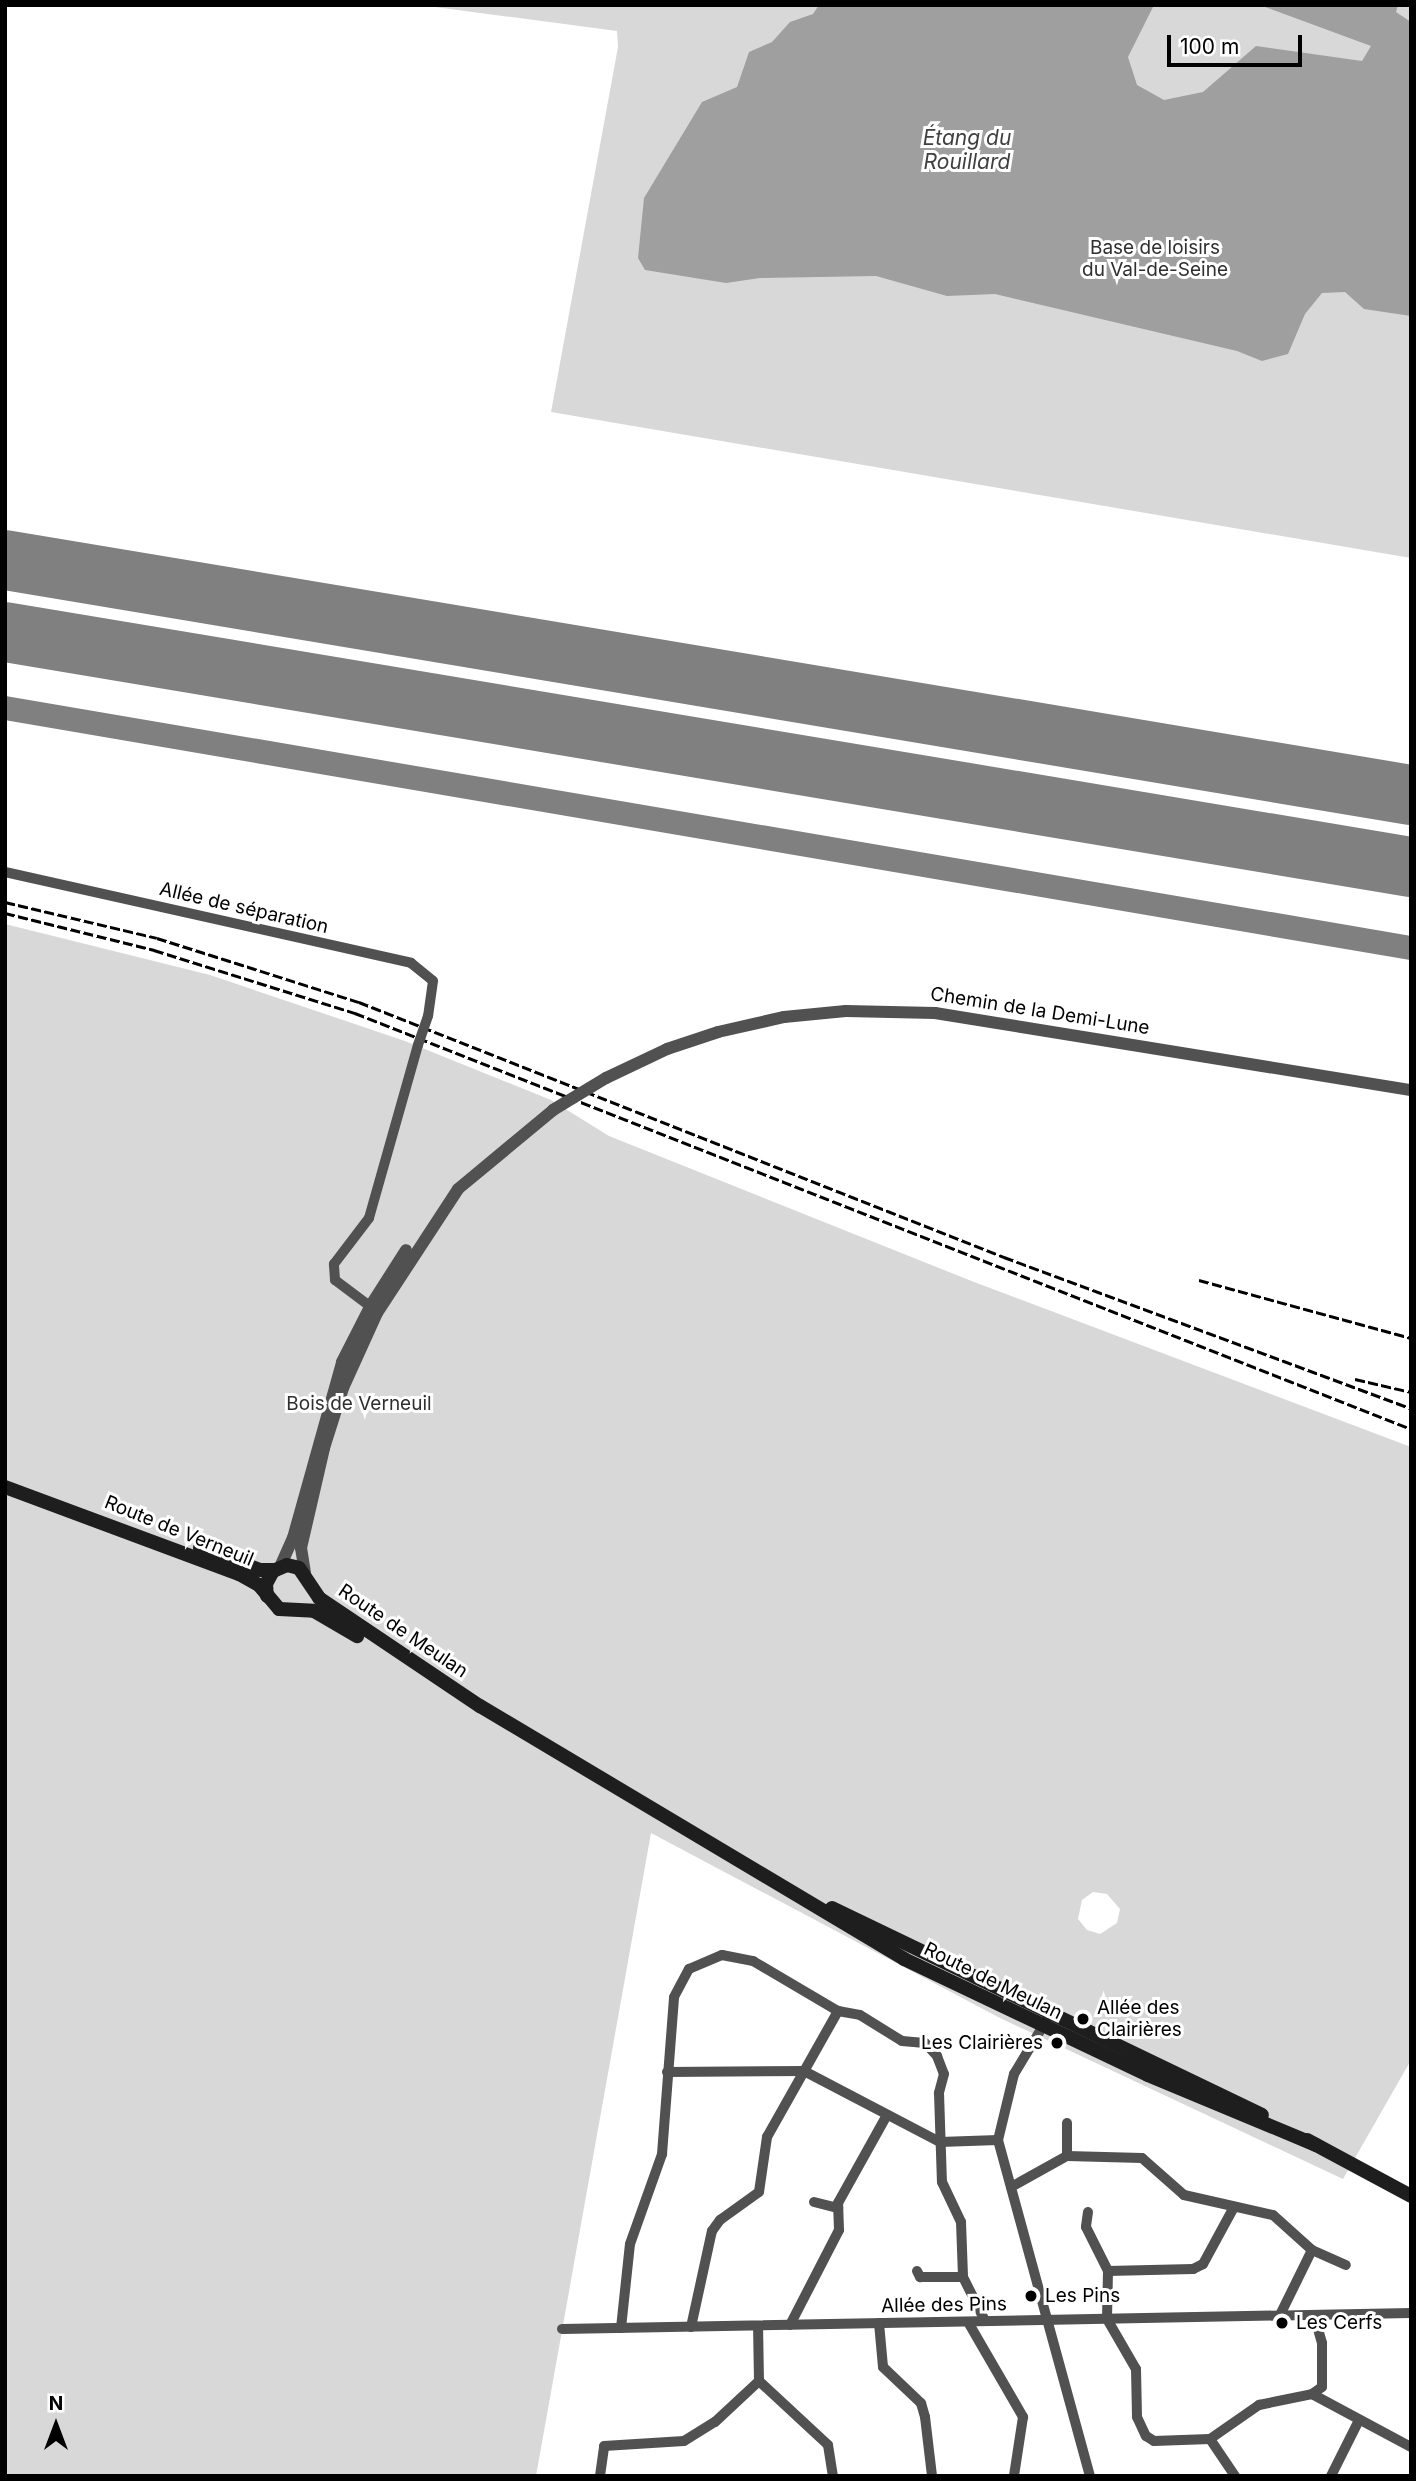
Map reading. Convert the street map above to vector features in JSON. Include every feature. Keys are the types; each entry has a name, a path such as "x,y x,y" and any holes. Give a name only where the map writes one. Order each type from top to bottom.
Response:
{"main road":[{"name":"Route de Verneuil","path":"5,1487 152,1530 254,1569 277,1568"},
{"name":"Route de Verneuil","path":"70,1508 239,1574 259,1585 267,1596"},
{"path":"294,1566 308,1578 309,1598 296,1609 279,1609 267,1596 267,1581 277,1568 294,1566"},
{"name":"Route de Meulan","path":"308,1578 316,1595 344,1616 480,1706"},
{"name":"Route de Meulan","path":"296,1609 321,1613 904,1959 1185,2092 1315,2145"},
{"name":"Route de Meulan","path":"779,1883 1199,2082 1410,2195"}],"street":[{"name":"Allée de séparation","path":"5,872 411,963 433,981 428,1016 369,1219 334,1264 335,1280 374,1309"},
{"name":"Chemin de la Demi-Lune","path":"374,1309 414,1238 458,1189 553,1110 606,1078 667,1049 718,1032 785,1017 846,1011 935,1013 1411,1090"},
{"path":"277,1568 293,1538 326,1406 374,1309"},
{"path":"308,1578 301,1548 324,1448 343,1388 374,1309"},
{"path":"621,2328 630,2244 662,2154 667,2072 677,1986 689,1969 710,1958 739,1955 838,2011 860,2015 902,2041 925,2043 937,2056 944,2074 940,2141 942,2182 961,2221 963,2277 985,2321"},
{"path":"691,2327 712,2231 720,2220 759,2192 767,2137 838,2011"},
{"path":"1046,2011 1005,2097 998,2140 1090,2476"},
{"path":"667,2072 804,2071 940,2141 998,2140"},
{"path":"790,2325 839,2230 838,2208 887,2115"},
{"path":"1067,2123 1067,2156"},
{"path":"1011,2187 1067,2156 1142,2158 1184,2194 1219,2199 1234,2207 1273,2215 1312,2250 1346,2265"},
{"path":"814,2202 838,2208"},
{"path":"1108,2271 1193,2269 1203,2264 1234,2207"},
{"path":"1088,2212 1086,2227 1108,2271 1107,2319 1136,2370 1137,2417 1146,2437 1154,2441 1210,2440 1259,2405 1312,2394 1322,2387 1324,2360 1314,2315"},
{"path":"1280,2315 1312,2250"},
{"path":"917,2270 920,2277 963,2277"},
{"name":"Allée des Pins","path":"562,2329 1411,2313"},
{"path":"968,2322 1023,2417 1014,2476"},
{"path":"879,2323 883,2367 923,2410 932,2476"},
{"path":"758,2326 759,2381 828,2445 833,2476"},
{"path":"600,2476 604,2446 684,2441 715,2422 759,2381"},
{"path":"1312,2394 1411,2447"},
{"path":"1331,2476 1359,2420"},
{"path":"1210,2440 1235,2476"}],"green space":[{"name":"Base de loisirs du Val-de-Seine","path":"420,5 1411,5 1411,558 551,412 618,47 617,31"},
{"name":"Bois de Verneuil","path":"5,924 210,975 405,1041 551,1100 609,1136 974,1282 1411,1447 1411,2060 1343,2179 998,2017 651,1833 536,2476 5,2476","holes":["1093,1892 1107,1894 1120,1909 1117,1923 1100,1934 1087,1930 1078,1919 1082,1900"]}],"water":[{"name":"Étang du Rouillard","path":"819,5 1154,5 1128,57 1137,85 1164,100 1203,92 1256,46 1362,61 1371,46 1260,5 1398,5 1396,12 1411,22 1411,316 1364,309 1345,292 1322,293 1305,314 1288,354 1262,361 1237,351 995,294 947,296 876,276 760,278 726,283 645,270 638,258 644,198 702,102 737,87 749,52 772,42 790,22 813,14"}],"taxiway":[{"path":"5,708 1411,948"}],"runway":[{"path":"5,560 1411,795"},
{"path":"5,632 1411,867"}],"railway":[{"path":"5,902 157,938 359,1002 1004,1257 1411,1408"},
{"path":"5,913 154,950 355,1013 1411,1429"},
{"path":"1199,1280 1411,1338"},
{"path":"1355,1379 1411,1392"}],"place":[{"name":"Allée des Clairières","path":"1083,2019"},
{"name":"Les Clairières","path":"1057,2043"},
{"name":"Les Pins","path":"1031,2296"},
{"name":"Les Cerfs","path":"1282,2323"}]}
